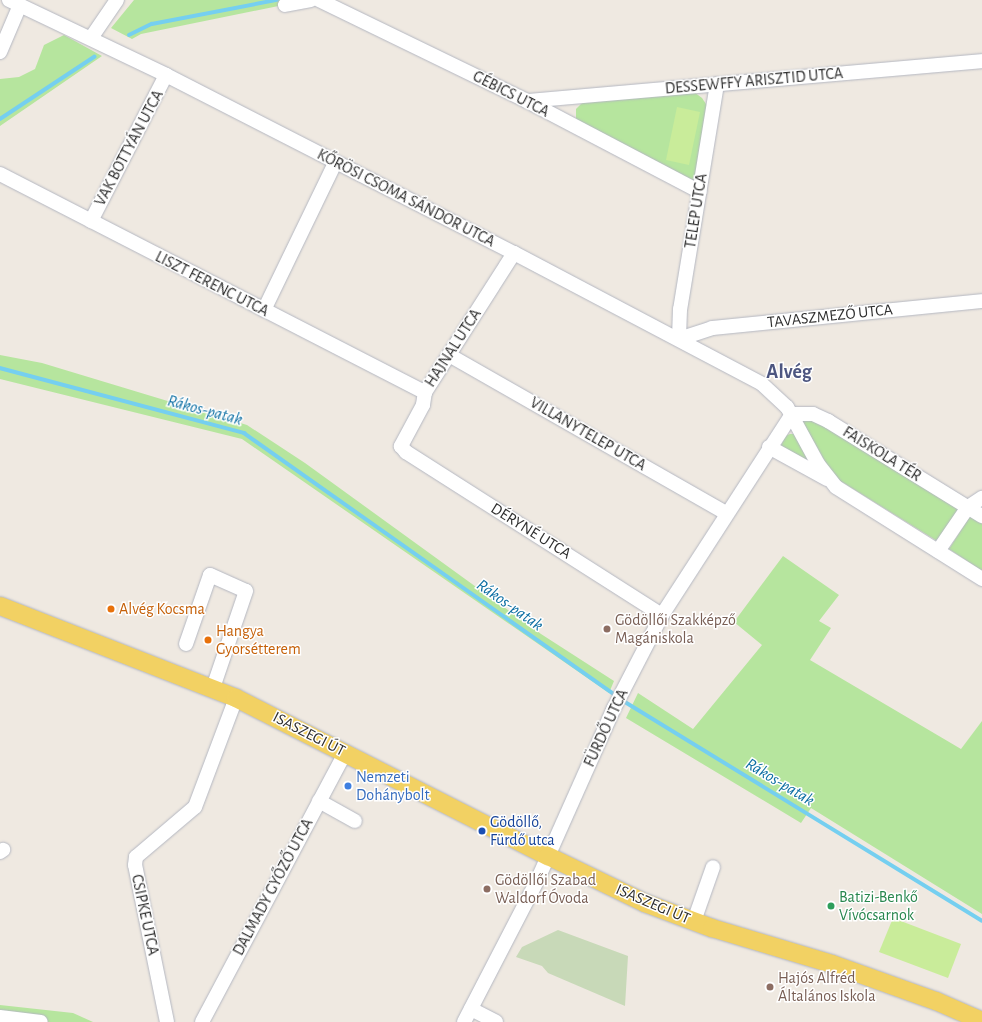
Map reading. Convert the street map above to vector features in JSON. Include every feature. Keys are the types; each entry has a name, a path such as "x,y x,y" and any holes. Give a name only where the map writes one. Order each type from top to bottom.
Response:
{"main road":[{"name":"ISASZEGI ÚT","path":"3,611 213,688 236,698 548,856 646,903 694,921 832,964 936,1000 982,1021"}],"street":[{"path":"91,38 117,0"},
{"path":"285,5 311,0"},
{"name":"GÉBICS UTCA","path":"319,0 527,101 700,192"},
{"path":"0,52 14,3"},
{"name":"KŐRÖSI CSOMA SÁNDOR UTCA","path":"14,3 91,38 166,75 679,339 770,389 792,414"},
{"name":"DESSEWFFY ARISZTID UTCA","path":"527,101 982,61"},
{"name":"VAK BOTTYÁN UTCA","path":"90,221 166,75"},
{"name":"TELEP UTCA","path":"679,339 680,309 717,84"},
{"path":"264,310 335,162"},
{"name":"LISZT FERENC UTCA","path":"0,174 425,392"},
{"name":"HAJNAL UTCA","path":"401,446 423,405 425,392 514,253"},
{"name":"TAVASZMEZŐ UTCA","path":"679,339 712,328 982,301"},
{"name":"VILLANYTELEP UTCA","path":"449,355 726,513"},
{"path":"828,479 818,464 792,414 769,447 828,479 845,493 982,579"},
{"name":"FAISKOLA TÉR","path":"792,414 813,414 828,421 982,516"},
{"name":"DÉRYNÉ UTCA","path":"401,446 406,452 662,615"},
{"name":"FÜRDŐ UTCA","path":"464,1022 548,856 616,705 662,615 769,447"},
{"path":"938,552 968,507 982,498"},
{"path":"186,644 210,576 246,591 213,688"},
{"name":"CSIPKE UTCA","path":"167,1022 135,865 136,857 189,814 194,807 236,698"},
{"name":"DALMADY GYŐZŐ UTCA","path":"202,1022 345,753"},
{"path":"319,801 355,821"},
{"path":"694,921 712,867"},
{"path":"471,1009 496,1022"},
{"path":"0,1017 41,1022"}],"green space":[{"path":"134,0 308,0 141,34 132,39 111,28"},
{"path":"64,35 102,56 0,126 0,79 19,77 35,69 44,45"},
{"path":"694,92 702,98 708,107 697,178 691,181 578,122 576,118 576,109 584,101"},
{"path":"677,107 700,112 689,165 666,160"},
{"path":"0,355 42,363 247,425 305,463 541,634 614,681 609,693 242,439 0,379"},
{"path":"809,416 960,507 937,541 834,477 803,423 802,419"},
{"path":"795,434 809,462 781,446 785,436"},
{"path":"970,516 982,520 982,571 949,549"},
{"path":"783,556 839,595 819,621 831,628 810,660 961,749 982,721 982,914 811,808 801,823 626,718 638,693 693,729 762,645 734,622"},
{"path":"893,918 961,944 948,978 879,952"},
{"path":"558,930 628,956 625,1006 548,973 542,966 516,957 522,947"},
{"path":"0,1005 73,1013 93,1022 0,1022"}],"waterway":[{"path":"129,35 152,24 277,0"},
{"path":"0,119 94,57"},
{"name":"Rákos-patak","path":"0,368 244,433 617,696"},
{"name":"Rákos-patak","path":"622,700 982,921"}],"place":[{"name":"Alvég Kocsma","path":"111,609"},
{"name":"Gödöllői Szakképző Magániskola","path":"607,629"},
{"name":"Hangya Gyorsétterem","path":"208,640"},
{"name":"Nemzeti Dohánybolt","path":"348,786"},
{"name":"Gödöllő, Fürdő utca","path":"482,831"},
{"name":"Gödöllői Szabad Waldorf Óvoda","path":"487,889"},
{"name":"Batizi-Benkő Vívócsarnok","path":"831,906"},
{"name":"Hajós Alfréd Általános Iskola","path":"770,987"}],"district":[{"name":"Alvég","path":"789,372"}]}
